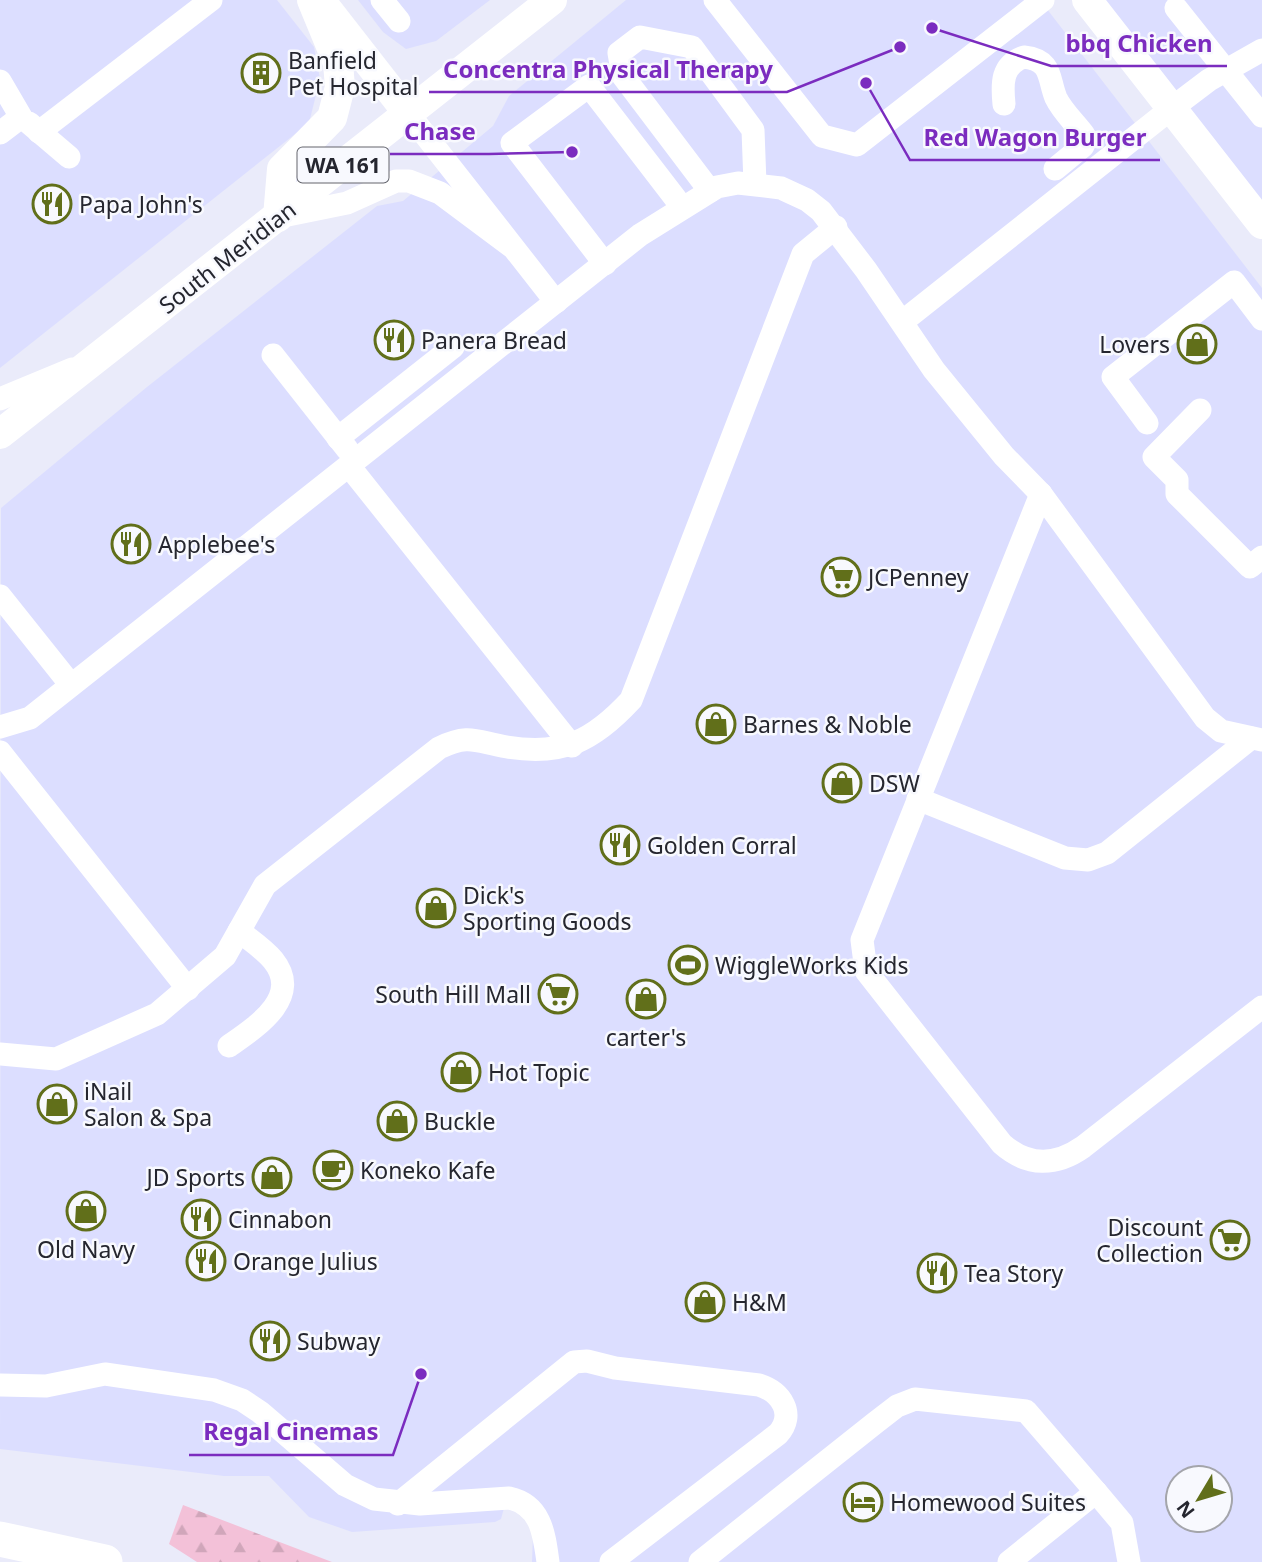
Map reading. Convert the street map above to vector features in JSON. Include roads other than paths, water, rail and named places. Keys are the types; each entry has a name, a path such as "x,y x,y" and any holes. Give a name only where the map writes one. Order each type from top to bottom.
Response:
{"highway":[{"path":"0,1539 105,1562"}],"main road":[{"path":"278,217 282,169 332,118 340,87 338,63 312,0"},
{"path":"320,0 408,113"},
{"path":"1087,0 1262,224"},
{"name":"South Meridian","path":"0,434 278,217 547,1"}],"street":[{"path":"39,132 211,0"},
{"path":"382,0 399,21"},
{"path":"715,0 822,136 857,145 1043,0"},
{"path":"1176,8 1262,116"},
{"path":"710,191 624,76 620,54 640,37 692,47 753,130 755,184"},
{"path":"902,322 1172,108 1226,70 1262,50"},
{"path":"1004,104 1001,80 1010,66 1024,57 1040,62 1052,77 1056,98 1084,135 1083,146 1055,169"},
{"path":"0,81 21,117 69,157"},
{"path":"605,264 512,143 589,86 682,207"},
{"path":"408,113 556,302"},
{"path":"0,133 21,117"},
{"path":"278,217 347,203 396,181 409,181 440,193 511,246"},
{"path":"0,727 30,718 556,302 682,207 710,191 738,183 781,188 807,200 836,227 934,370 1041,494 1205,718 1221,731 1256,739"},
{"path":"0,1054 55,1059 68,1056 157,1014 225,956 265,885 439,748 459,738 530,750 572,746 608,725 631,701 803,254 836,227"},
{"path":"1147,423 1113,377 1234,282 1255,294 1262,319"},
{"path":"338,438 453,347"},
{"path":"273,355 338,438 352,463 572,746"},
{"path":"0,399 95,360"},
{"path":"1200,410 1154,457 1177,480 1177,494 1250,567 1262,557"},
{"path":"1041,494 862,940 862,957 866,971 1011,1152 1045,1163 1066,1158 1262,1007"},
{"path":"0,596 71,685"},
{"path":"918,799 1065,858 1088,860 1107,853 1256,739"},
{"path":"0,752 188,989"},
{"path":"229,1046 263,1021 282,998 282,976 273,960 239,931"},
{"path":"398,1504 574,1363 587,1361 614,1368 759,1385 776,1393 787,1415 785,1427 611,1562"},
{"path":"0,1385 46,1386 105,1374 214,1390 242,1400 260,1412 345,1485 374,1499 398,1504 509,1497 521,1500 539,1519 548,1562"},
{"path":"700,1562 897,1406 915,1399 1026,1410 1122,1523 1129,1562"},
{"path":"1019,1559 1096,1492"}],"place":[{"name":"bbq Chicken","path":"932,28"},
{"name":"Concentra Physical Therapy","path":"900,47"},
{"name":"Banfield Pet Hospital","path":"261,73"},
{"name":"Red Wagon Burger","path":"866,83"},
{"name":"Chase","path":"572,152"},
{"name":"Papa John's","path":"52,204"},
{"name":"Panera Bread","path":"394,340"},
{"name":"Lovers","path":"1197,344"},
{"name":"Applebee's","path":"131,544"},
{"name":"JCPenney","path":"841,577"},
{"name":"Barnes & Noble","path":"716,724"},
{"name":"DSW","path":"842,783"},
{"name":"Golden Corral","path":"620,845"},
{"name":"Dick's Sporting Goods","path":"436,908"},
{"name":"WiggleWorks Kids","path":"688,965"},
{"name":"South Hill Mall","path":"558,994"},
{"name":"carter's","path":"646,999"},
{"name":"Hot Topic","path":"461,1072"},
{"name":"iNail Salon & Spa","path":"57,1104"},
{"name":"Buckle","path":"397,1121"},
{"name":"Koneko Kafe","path":"333,1170"},
{"name":"JD Sports","path":"272,1177"},
{"name":"Old Navy","path":"86,1211"},
{"name":"Cinnabon","path":"201,1219"},
{"name":"Discount Collection","path":"1230,1240"},
{"name":"Orange Julius","path":"206,1261"},
{"name":"Tea Story","path":"937,1273"},
{"name":"H&M","path":"705,1302"},
{"name":"Subway","path":"270,1341"},
{"name":"Regal Cinemas","path":"421,1374"},
{"name":"Homewood Suites","path":"863,1502"}]}
